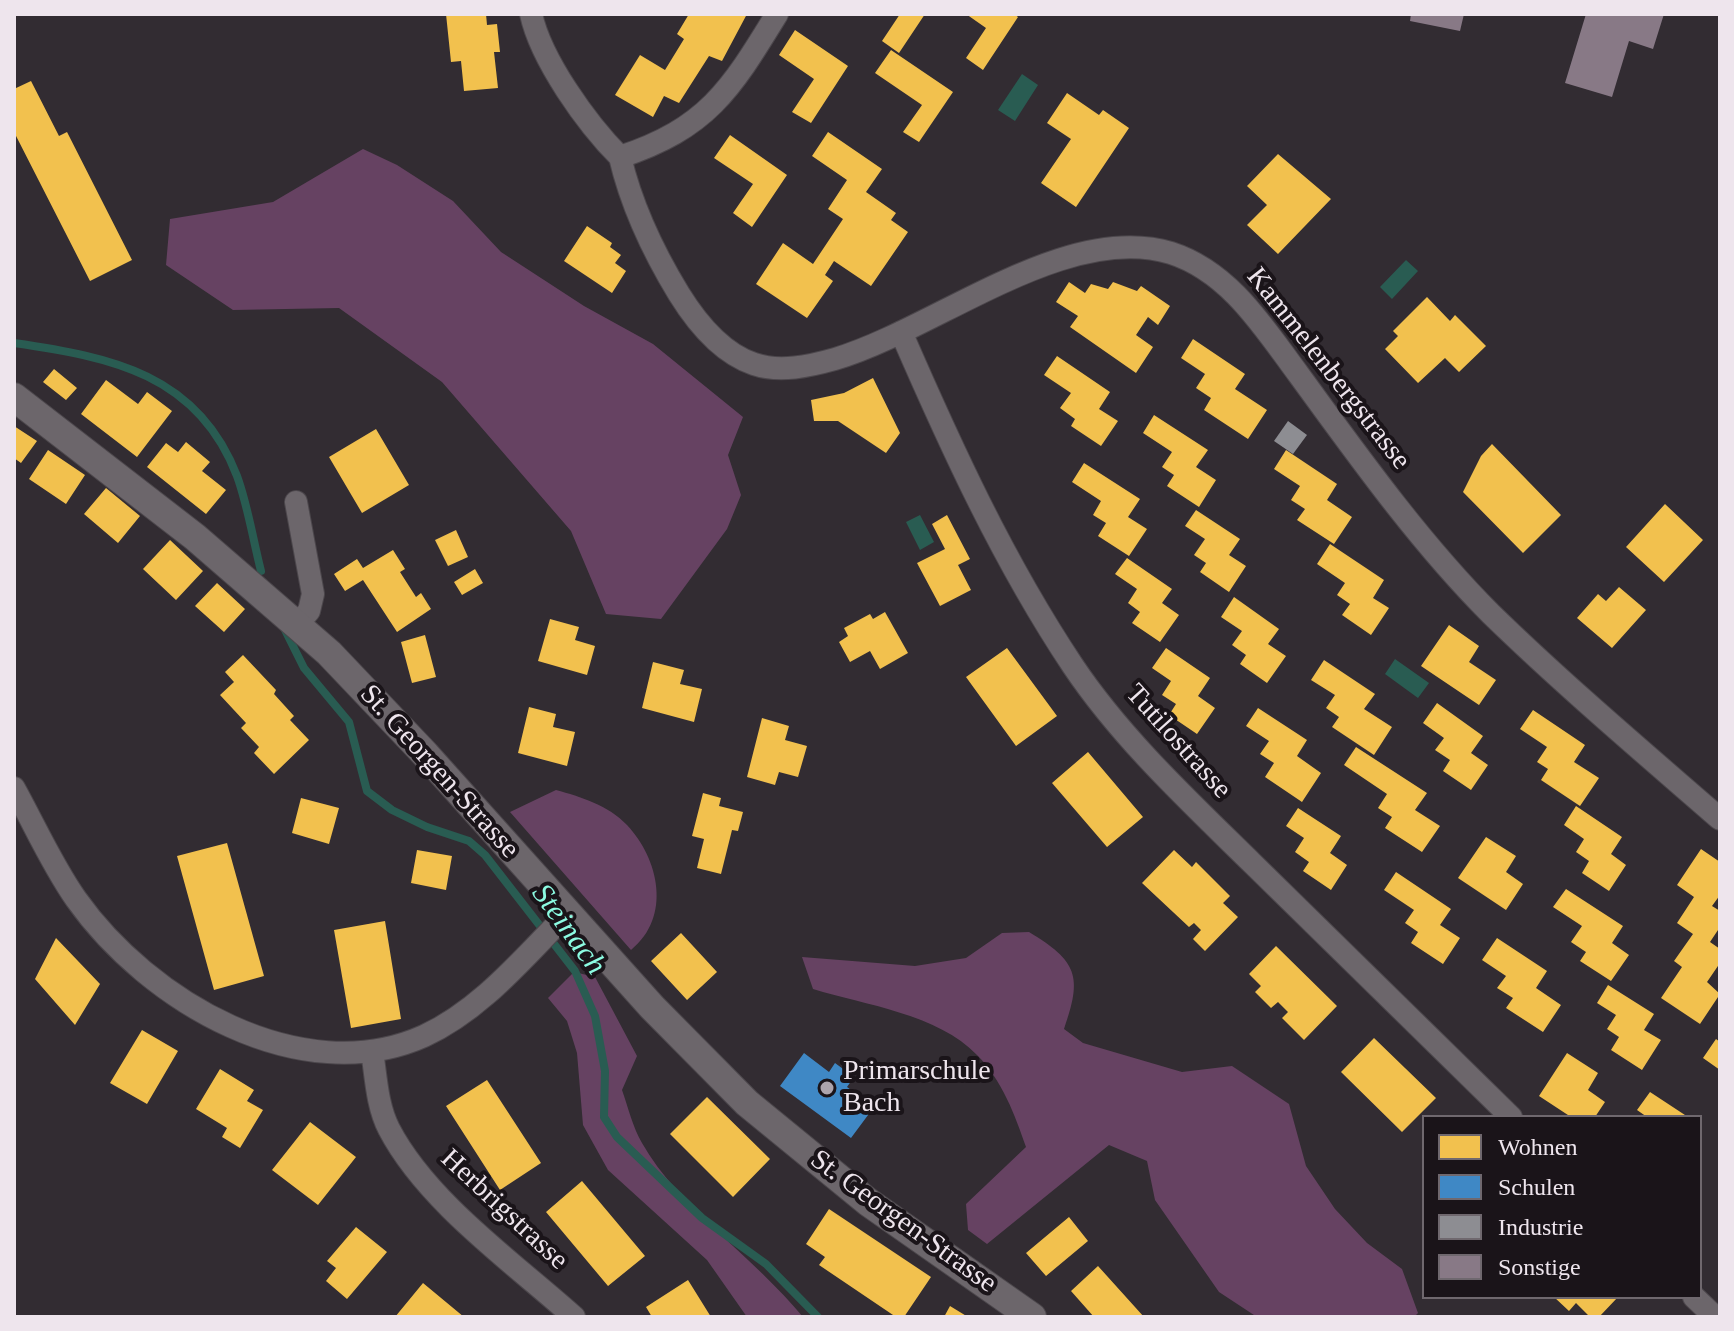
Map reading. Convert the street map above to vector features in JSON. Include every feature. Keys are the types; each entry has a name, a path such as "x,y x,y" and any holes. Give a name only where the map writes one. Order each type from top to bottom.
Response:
{"street":[{"path":"531,14 538,40 599,137 620,157 669,138 703,116 741,73 777,14"},
{"name":"Kammelenbergstrasse","path":"620,157 627,187 689,309 703,329 750,363 768,367 810,366 854,353 1080,252 1129,246 1172,254 1217,277 1251,311 1378,483 1489,611 1720,819"},
{"name":"Tutilostrasse","path":"901,332 947,437 1014,571 1074,668 1123,730 1192,803 1509,1115"},
{"name":"St. Georgen-Strasse","path":"14,397 195,537 343,667 426,755 560,921 712,1071 788,1139 868,1202 1032,1317"},
{"path":"294,624 309,611 313,594 296,502"},
{"path":"14,788 75,899 100,929 157,981 229,1024 267,1040 319,1053 372,1051 400,1045 449,1022 493,987 560,921"},
{"name":"Herbrigstrasse","path":"372,1051 379,1099 388,1128 416,1169 449,1206 574,1317"},
{"path":"1696,1299 1715,1317"}],"shaded area":[{"path":"1022,74 1038,85 1015,121 998,110"},
{"path":"363,149 397,165 453,201 501,252 584,306 653,344 743,417 728,455 741,495 727,529 661,619 606,614 571,531 442,382 339,308 233,310 166,265 170,219 273,202"},
{"path":"1406,260 1418,271 1392,299 1380,287"},
{"path":"920,515 934,542 920,550 906,522"},
{"path":"1395,659 1429,683 1418,698 1385,674"},
{"path":"556,790 611,812 627,825 647,854 656,888 656,905 644,937 631,950 510,812"},
{"path":"1029,932 1057,952 1072,972 1073,996 1064,1029 1083,1043 1182,1072 1232,1066 1289,1104 1306,1166 1335,1209 1367,1243 1402,1269 1418,1313 1414,1317 1257,1317 1219,1292 1155,1200 1147,1161 1109,1145 987,1244 968,1230 966,1204 1026,1147 1001,1087 977,1055 942,1030 900,1013 813,989 802,957 915,966 966,958 1002,933"},
{"path":"574,972 595,977 637,1056 622,1090 633,1124 657,1166 696,1211 803,1317 747,1317 707,1260 608,1170 583,1125 577,1053 567,1021 548,998"}],"building: Wohnen":[{"path":"446,14 486,14 487,25 497,24 500,52 494,52 498,88 464,91 461,61 451,62"},
{"path":"689,14 747,14 722,61 709,56 679,103 664,96 653,117 615,95 640,55 665,70 684,39 677,34"},
{"path":"900,14 925,14 899,53 882,41"},
{"path":"966,14 1014,14 1018,17 983,70 966,58 986,28"},
{"path":"795,30 848,66 811,123 792,112 814,79 779,55"},
{"path":"891,50 953,92 919,142 903,132 922,105 875,73"},
{"path":"31,81 59,136 67,132 132,260 90,281 14,132 14,89"},
{"path":"1067,93 1099,115 1103,110 1129,128 1076,207 1041,183 1071,139 1047,123"},
{"path":"828,132 882,169 866,192 896,213 891,220 908,232 871,286 834,261 825,275 833,281 807,318 756,284 783,243 813,264 843,219 828,209 847,180 812,156"},
{"path":"730,135 787,175 752,227 733,213 753,184 714,158"},
{"path":"1278,154 1331,199 1278,254 1247,225 1267,205 1247,186"},
{"path":"587,226 612,243 610,247 621,255 615,263 626,271 612,293 564,261"},
{"path":"1069,282 1085,293 1091,284 1108,289 1113,282 1137,291 1141,286 1170,306 1158,325 1148,317 1136,335 1153,347 1136,373 1070,327 1078,316 1056,302"},
{"path":"1427,297 1450,321 1455,315 1486,346 1459,372 1445,358 1418,383 1385,349 1398,336 1393,331"},
{"path":"1193,339 1245,374 1235,389 1267,410 1248,439 1204,410 1211,398 1196,388 1205,374 1181,358"},
{"path":"1057,356 1110,392 1099,409 1118,421 1101,446 1071,426 1075,419 1060,408 1071,393 1044,375"},
{"path":"54,369 77,388 66,400 43,382"},
{"path":"873,378 900,433 886,453 838,421 814,421 811,400 844,393"},
{"path":"106,380 138,404 147,392 172,411 137,457 81,414"},
{"path":"1154,415 1208,450 1196,467 1216,480 1199,507 1167,486 1174,475 1162,467 1172,452 1143,433"},
{"path":"14,426 37,441 21,463 14,458"},
{"path":"376,429 409,485 362,513 329,457"},
{"path":"186,442 210,462 202,471 226,490 206,514 147,467 166,443 178,452"},
{"path":"1492,444 1561,515 1523,553 1463,492 1481,456"},
{"path":"48,450 85,475 66,504 29,479"},
{"path":"1286,450 1337,484 1327,500 1352,517 1334,544 1297,520 1305,509 1291,500 1300,486 1274,469"},
{"path":"1084,463 1140,499 1128,517 1147,529 1129,556 1098,536 1106,523 1093,515 1101,501 1072,482"},
{"path":"106,488 140,516 118,543 84,514"},
{"path":"1665,504 1703,540 1664,582 1626,547"},
{"path":"1196,510 1240,539 1229,555 1246,566 1229,592 1200,572 1206,563 1194,555 1205,539 1185,526"},
{"path":"947,515 970,559 958,565 971,590 940,606 917,563 945,549 932,524"},
{"path":"456,530 468,557 448,566 435,540"},
{"path":"170,540 203,571 176,600 143,569"},
{"path":"1330,544 1384,580 1373,598 1389,608 1371,635 1342,615 1350,604 1337,595 1345,583 1317,564"},
{"path":"393,550 405,569 400,572 416,597 421,593 431,609 397,632 363,580 345,591 334,574 357,559 363,568"},
{"path":"1127,558 1172,589 1162,603 1179,615 1160,642 1132,623 1140,612 1128,603 1137,589 1115,574"},
{"path":"475,569 483,583 462,595 454,582"},
{"path":"217,583 245,609 224,632 195,606"},
{"path":"1619,587 1646,610 1612,648 1577,618 1598,594 1606,601"},
{"path":"1234,597 1279,629 1268,644 1286,656 1267,683 1240,664 1246,655 1232,645 1242,631 1221,617"},
{"path":"885,612 908,653 880,669 870,651 850,662 839,642 848,636 844,628 870,614 873,619"},
{"path":"550,619 579,627 575,640 595,646 587,675 538,661"},
{"path":"1449,625 1479,646 1469,662 1496,680 1479,705 1421,666"},
{"path":"425,635 436,677 412,683 401,642"},
{"path":"1007,648 1057,716 1016,746 966,677"},
{"path":"1166,648 1210,678 1198,696 1215,708 1197,734 1169,715 1176,704 1162,695 1171,681 1152,668"},
{"path":"243,655 276,690 274,694 294,716 290,720 309,740 274,774 254,753 259,747 241,728 246,723 220,695 234,682 225,672"},
{"path":"1324,660 1375,694 1364,709 1392,727 1374,755 1332,727 1339,717 1326,708 1335,695 1311,680"},
{"path":"653,662 684,670 680,684 702,689 694,722 642,708"},
{"path":"1437,703 1483,736 1471,753 1488,765 1471,790 1443,771 1450,760 1435,750 1444,738 1423,723"},
{"path":"529,707 556,714 553,727 575,732 567,766 518,753"},
{"path":"1258,708 1307,740 1297,756 1321,773 1302,802 1265,777 1274,763 1260,754 1269,741 1246,726"},
{"path":"1533,710 1585,745 1574,762 1599,778 1580,806 1541,780 1548,769 1537,762 1547,747 1520,729"},
{"path":"762,718 789,726 785,740 807,746 798,777 779,772 775,785 747,777"},
{"path":"1356,747 1427,793 1415,810 1440,826 1422,852 1385,828 1392,817 1378,808 1387,794 1344,765"},
{"path":"1088,752 1143,817 1107,847 1052,783"},
{"path":"703,793 721,798 719,806 743,812 738,831 732,830 721,874 697,868 704,839 692,836"},
{"path":"301,798 339,808 329,844 292,833"},
{"path":"1576,806 1622,837 1611,854 1626,865 1609,891 1582,873 1589,861 1576,852 1584,839 1564,825"},
{"path":"1298,808 1341,836 1330,853 1347,865 1331,890 1303,871 1309,862 1295,852 1304,838 1286,826"},
{"path":"1486,837 1516,856 1506,872 1523,884 1506,910 1458,878"},
{"path":"227,843 264,976 214,990 177,856"},
{"path":"1701,849 1720,862 1720,895 1712,906 1720,911 1720,927 1710,942 1720,949 1720,963 1707,982 1720,994 1700,1024 1661,998 1682,967 1674,961 1693,934 1677,923 1694,897 1677,885"},
{"path":"417,850 452,856 446,890 411,883"},
{"path":"1174,850 1192,867 1196,862 1230,896 1223,903 1238,917 1205,951 1193,939 1201,930 1194,923 1189,927 1142,883"},
{"path":"1396,872 1451,909 1440,925 1460,938 1443,964 1411,943 1418,932 1405,923 1414,910 1384,890"},
{"path":"1566,889 1623,926 1612,943 1629,955 1611,981 1580,961 1586,952 1571,942 1582,926 1553,907"},
{"path":"385,921 401,1019 351,1028 334,930"},
{"path":"681,933 717,972 687,1000 651,961"},
{"path":"56,938 100,984 75,1025 35,979"},
{"path":"1497,938 1547,971 1536,988 1561,1005 1543,1032 1506,1008 1513,998 1497,988 1506,976 1482,960"},
{"path":"1276,946 1337,1006 1304,1040 1282,1018 1288,1012 1278,1002 1271,1008 1255,992 1261,986 1249,974"},
{"path":"1608,985 1654,1014 1644,1030 1661,1040 1642,1070 1611,1050 1619,1037 1607,1029 1616,1015 1597,1003"},
{"path":"142,1030 178,1051 147,1104 110,1083"},
{"path":"1374,1038 1436,1098 1402,1132 1341,1072"},
{"path":"1716,1039 1720,1042 1720,1070 1703,1058"},
{"path":"1567,1053 1598,1073 1588,1090 1605,1102 1596,1115 1568,1115 1539,1096"},
{"path":"220,1069 254,1090 247,1101 263,1110 240,1148 222,1137 227,1128 196,1109"},
{"path":"487,1080 541,1163 500,1190 446,1106"},
{"path":"1650,1092 1685,1115 1644,1115 1637,1110"},
{"path":"707,1097 770,1159 733,1197 670,1134"},
{"path":"310,1122 356,1157 318,1205 272,1170"},
{"path":"582,1181 645,1256 608,1286 546,1212"},
{"path":"829,1209 931,1277 904,1317 896,1317 819,1265 825,1257 806,1244"},
{"path":"1069,1217 1088,1241 1046,1276 1026,1253"},
{"path":"356,1227 387,1252 347,1299 326,1281 336,1268 327,1261"},
{"path":"1098,1266 1144,1317 1094,1317 1071,1291"},
{"path":"688,1280 711,1317 652,1317 646,1307"},
{"path":"423,1283 464,1317 395,1317"},
{"path":"1556,1299 1616,1299 1599,1317 1590,1317 1576,1303 1569,1311"},
{"path":"950,1306 968,1317 944,1317"}],"building: Schulen":[{"path":"804,1053 829,1072 835,1063 854,1077 847,1087 874,1107 851,1138 780,1086"}],"building: Industrie":[{"path":"1288,421 1307,435 1293,454 1274,441"}],"building: Sonstige":[{"path":"1411,14 1464,14 1460,31 1410,21"},
{"path":"1586,14 1664,14 1653,49 1629,41 1612,97 1565,83"}],"waterway":[{"name":"Steinach","path":"14,343 117,364 147,376 175,393 199,414 220,442 237,476 261,571"},
{"name":"Steinach","path":"284,628 304,668 349,722 367,791 392,810 427,827 469,841 485,855 575,971 595,1016 605,1071 604,1117 617,1137 702,1218 766,1264 818,1317"}],"place":[{"name":"Primarschule Bach","path":"827,1088"}]}
